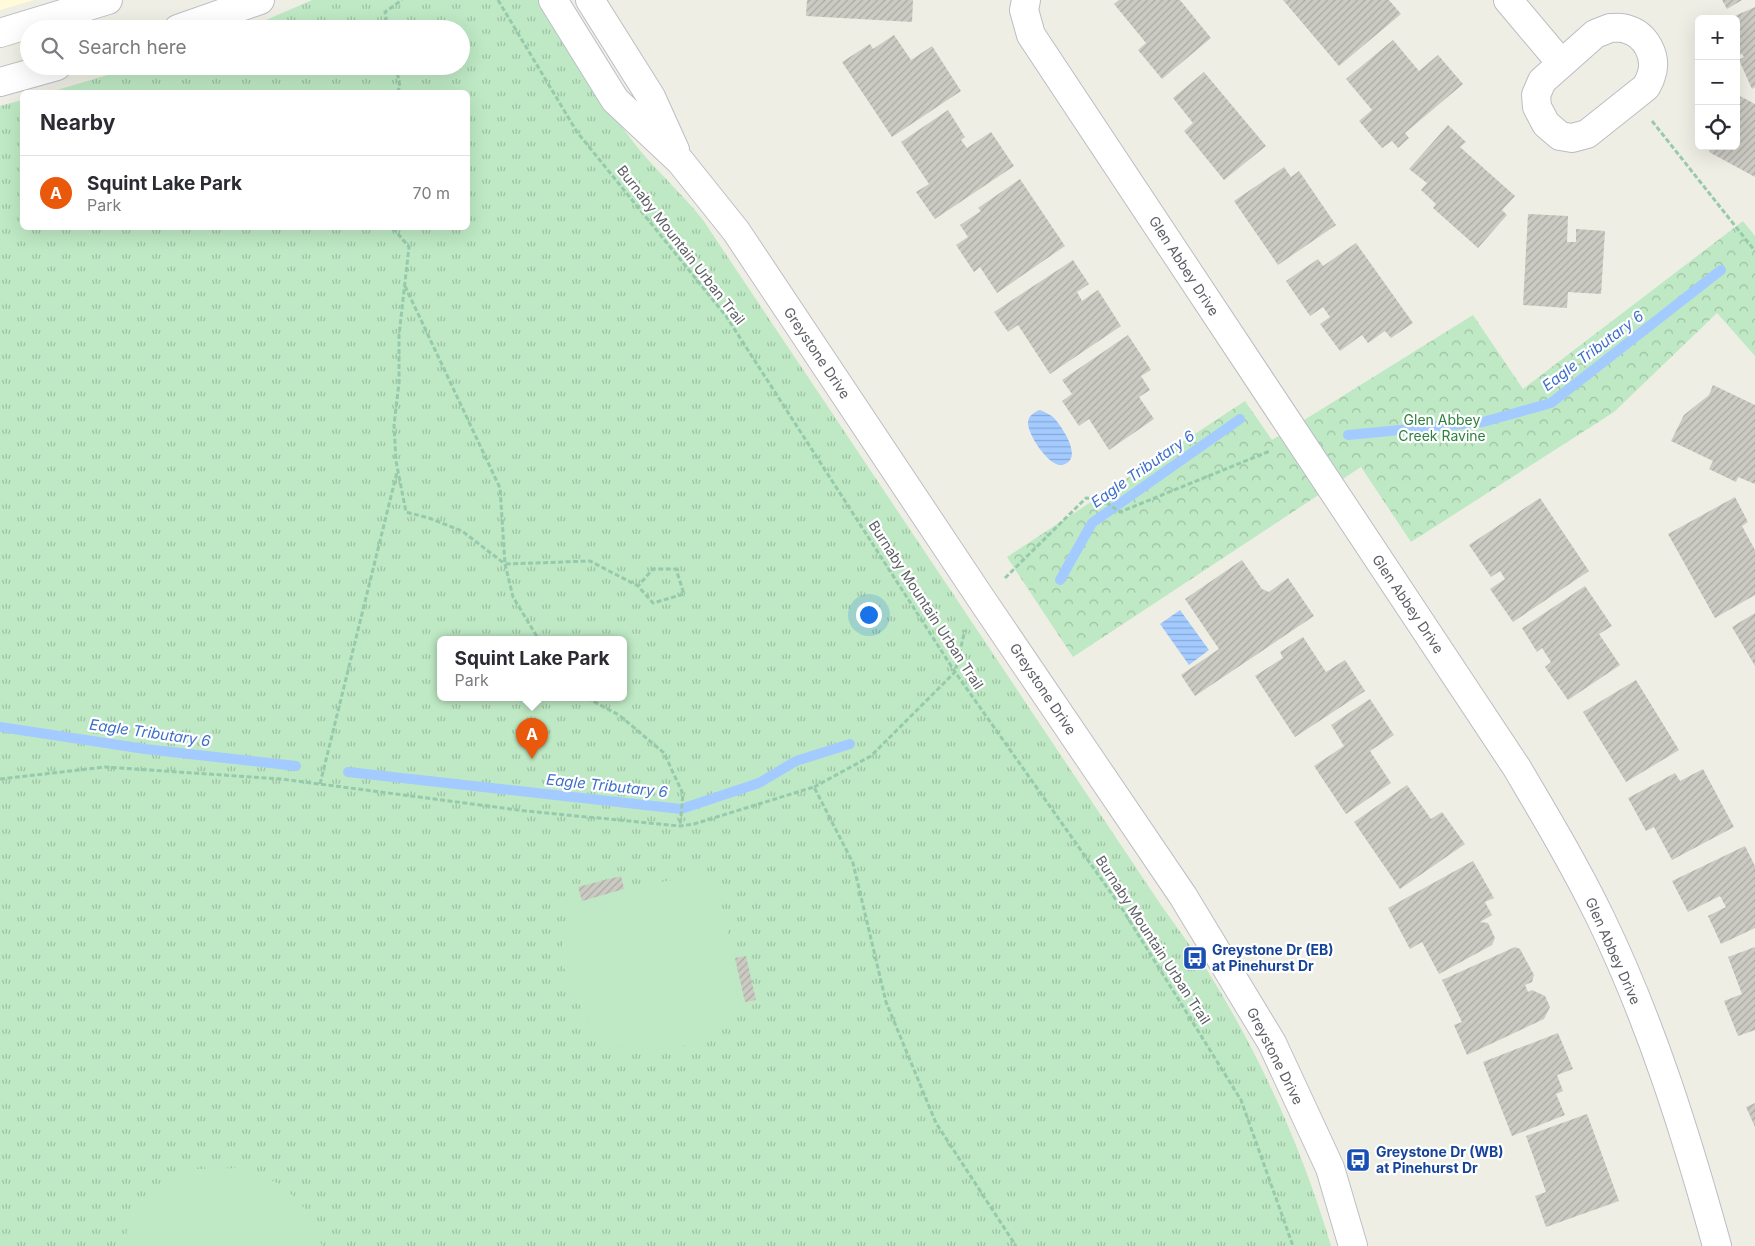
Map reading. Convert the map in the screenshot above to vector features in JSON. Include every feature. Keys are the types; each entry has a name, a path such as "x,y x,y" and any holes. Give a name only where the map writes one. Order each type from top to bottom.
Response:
{"street":[{"path":"43,20 108,0"},
{"path":"203,20 260,0"},
{"name":"Greystone Drive","path":"553,0 615,100 680,161 736,231 976,592 1183,896 1272,1044 1330,1168 1354,1246"},
{"name":"Greystone Drive","path":"590,0 651,97 680,161"},
{"name":"Glen Abbey Drive","path":"1026,0 1024,10 1031,36 1517,768 1553,827 1600,918 1643,1016 1685,1133 1717,1246"},
{"path":"1508,0 1561,63"},
{"path":"0,33 20,27"},
{"path":"0,82 25,75"}],"path":[{"path":"386,20 384,12 402,0"},
{"name":"Burnaby Mountain Urban Trail","path":"498,0 577,132 726,316 955,672 1121,907 1241,1100 1293,1246"},
{"path":"398,75 400,87 398,90"},
{"path":"1650,118 1755,251"},
{"path":"395,230 409,247 399,335 399,383 394,425 398,469 406,512 429,518 462,531 505,564 590,561 638,586 654,603 684,594 676,569 654,569 638,586"},
{"path":"405,286 500,488 505,564 513,597 537,636"},
{"path":"1000,582 1086,498 1101,499 1120,512 1299,440"},
{"path":"320,784 398,469"},
{"path":"0,779 105,767 281,779 526,811 680,826 694,824 814,787 871,756 955,672 966,624"},
{"path":"593,701 619,714 664,753 682,794 680,826"},
{"path":"814,787 853,863 886,1002 936,1123 1016,1246"}],"shaded area":[{"path":"0,0 34,0 0,10"}],"green space":[{"path":"312,0 540,0 621,126 651,163 703,220 1161,905 1207,970 1245,1035 1278,1104 1307,1174 1331,1246 0,1246 0,106 20,101 20,230 470,230 470,90 57,90 108,75 470,75 470,20 266,20"},
{"name":"Glen Abbey Creek Ravine","path":"1743,221 1755,236 1755,356 1717,313 1614,412 1411,542 1361,467 1073,657 1007,557 1245,401 1272,440 1473,315 1523,389"},
{"path":"703,874 716,883 745,1002 727,1023 705,1038 667,1052 616,1046 586,1019 560,958 571,904 624,889"},
{"path":"242,1168 282,1185 309,1213 322,1246 125,1246 127,1228 158,1188 195,1169"}],"water":[{"path":"1040,410 1053,417 1070,442 1072,457 1069,462 1062,465 1051,461 1031,435 1028,423 1029,418"},
{"path":"1180,610 1209,650 1189,665 1160,624"}],"building":[{"path":"807,0 913,0 912,22 806,16"},
{"path":"1119,0 1180,0 1211,38 1162,79 1138,50 1146,43 1114,4"},
{"path":"1283,0 1389,0 1401,14 1339,66"},
{"path":"1722,0 1742,0 1727,9"},
{"path":"1755,7 1755,87 1752,89 1740,62 1740,59 1744,57 1742,54 1740,55 1740,15 1737,15"},
{"path":"894,35 911,60 932,46 961,91 892,137 842,62 870,44 873,49"},
{"path":"1393,40 1419,71 1438,55 1463,84 1405,133 1409,138 1398,148 1392,141 1382,148 1359,121 1372,110 1346,79"},
{"path":"1204,72 1266,146 1224,180 1184,131 1193,123 1173,98"},
{"path":"1740,96 1755,104 1755,177 1709,152 1710,150 1740,150"},
{"path":"948,110 965,137 961,140 967,148 991,132 1014,166 935,219 916,192 929,184 901,142"},
{"path":"1448,125 1466,142 1460,147 1515,196 1502,210 1507,215 1478,248 1433,208 1436,204 1421,190 1427,183 1409,169"},
{"path":"1284,167 1291,177 1299,171 1336,225 1278,265 1234,201"},
{"path":"1020,179 1065,246 997,293 980,267 974,272 956,245 968,237 960,225 981,211 978,208"},
{"path":"1528,214 1568,216 1567,242 1576,242 1576,229 1605,231 1601,294 1568,292 1567,308 1523,305"},
{"path":"1356,243 1413,323 1391,338 1385,331 1368,343 1362,335 1340,351 1320,324 1330,317 1323,307 1310,316 1286,281 1318,259 1323,266"},
{"path":"1073,260 1089,284 1077,292 1082,301 1098,290 1121,326 1050,374 1018,325 1008,332 994,312"},
{"path":"1128,335 1151,370 1141,376 1150,390 1139,397 1154,419 1109,450 1089,419 1079,426 1062,401 1072,394 1062,380"},
{"path":"1713,385 1755,405 1755,484 1738,477 1736,482 1709,469 1713,461 1671,441 1684,415 1709,395"},
{"path":"1735,497 1748,522 1742,526 1755,550 1755,595 1715,618 1668,534"},
{"path":"1540,498 1589,571 1513,622 1490,589 1505,579 1500,571 1491,577 1469,545"},
{"path":"1242,560 1262,589 1269,592 1288,578 1314,616 1195,696 1181,675 1219,649 1185,599"},
{"path":"1585,586 1612,626 1599,634 1620,665 1568,700 1545,667 1551,662 1542,648 1537,652 1522,628"},
{"path":"1755,613 1755,666 1732,627"},
{"path":"1303,637 1326,672 1345,660 1365,691 1295,737 1255,676 1283,658 1280,652"},
{"path":"1636,680 1679,750 1626,782 1583,712"},
{"path":"1370,699 1394,735 1370,751 1391,783 1346,814 1314,766 1344,746 1331,725"},
{"path":"1703,769 1734,827 1672,860 1654,827 1646,831 1628,798 1675,773 1680,781"},
{"path":"1407,785 1431,819 1442,812 1465,844 1400,889 1354,822"},
{"path":"1745,846 1755,866 1755,928 1721,944 1708,916 1726,907 1720,896 1688,912 1672,881"},
{"path":"1473,861 1494,898 1485,902 1492,915 1480,922 1488,923 1495,938 1492,945 1439,974 1422,942 1410,949 1388,908"},
{"path":"621,876 624,889 582,901 578,887"},
{"path":"1515,947 1520,949 1534,975 1532,982 1525,985 1528,992 1532,990 1545,996 1550,1007 1544,1019 1467,1055 1454,1025 1462,1022 1442,980"},
{"path":"1755,947 1755,1030 1738,1036 1724,1001 1742,994 1728,957"},
{"path":"746,956 756,1000 745,1002 735,958"},
{"path":"1558,1033 1573,1069 1557,1075 1563,1091 1556,1094 1565,1115 1512,1136 1483,1062"},
{"path":"1755,1103 1755,1127 1746,1107"},
{"path":"1587,1114 1619,1201 1546,1227 1535,1196 1546,1192 1526,1136"}],"waterway":[{"name":"Eagle Tributary 6","path":"1348,435 1483,422 1551,403 1721,270"},
{"name":"Eagle Tributary 6","path":"1060,580 1092,523 1240,419"},
{"name":"Eagle Tributary 6","path":"0,727 145,749 296,766"},
{"name":"Eagle Tributary 6","path":"348,772 681,809 759,783 796,761 850,744"}],"place":[{"name":"Squint Lake Park","path":"532,759"},
{"name":"Greystone Dr (EB) at Pinehurst Dr","path":"1195,958"},
{"name":"Greystone Dr (WB) at Pinehurst Dr","path":"1358,1160"}]}
